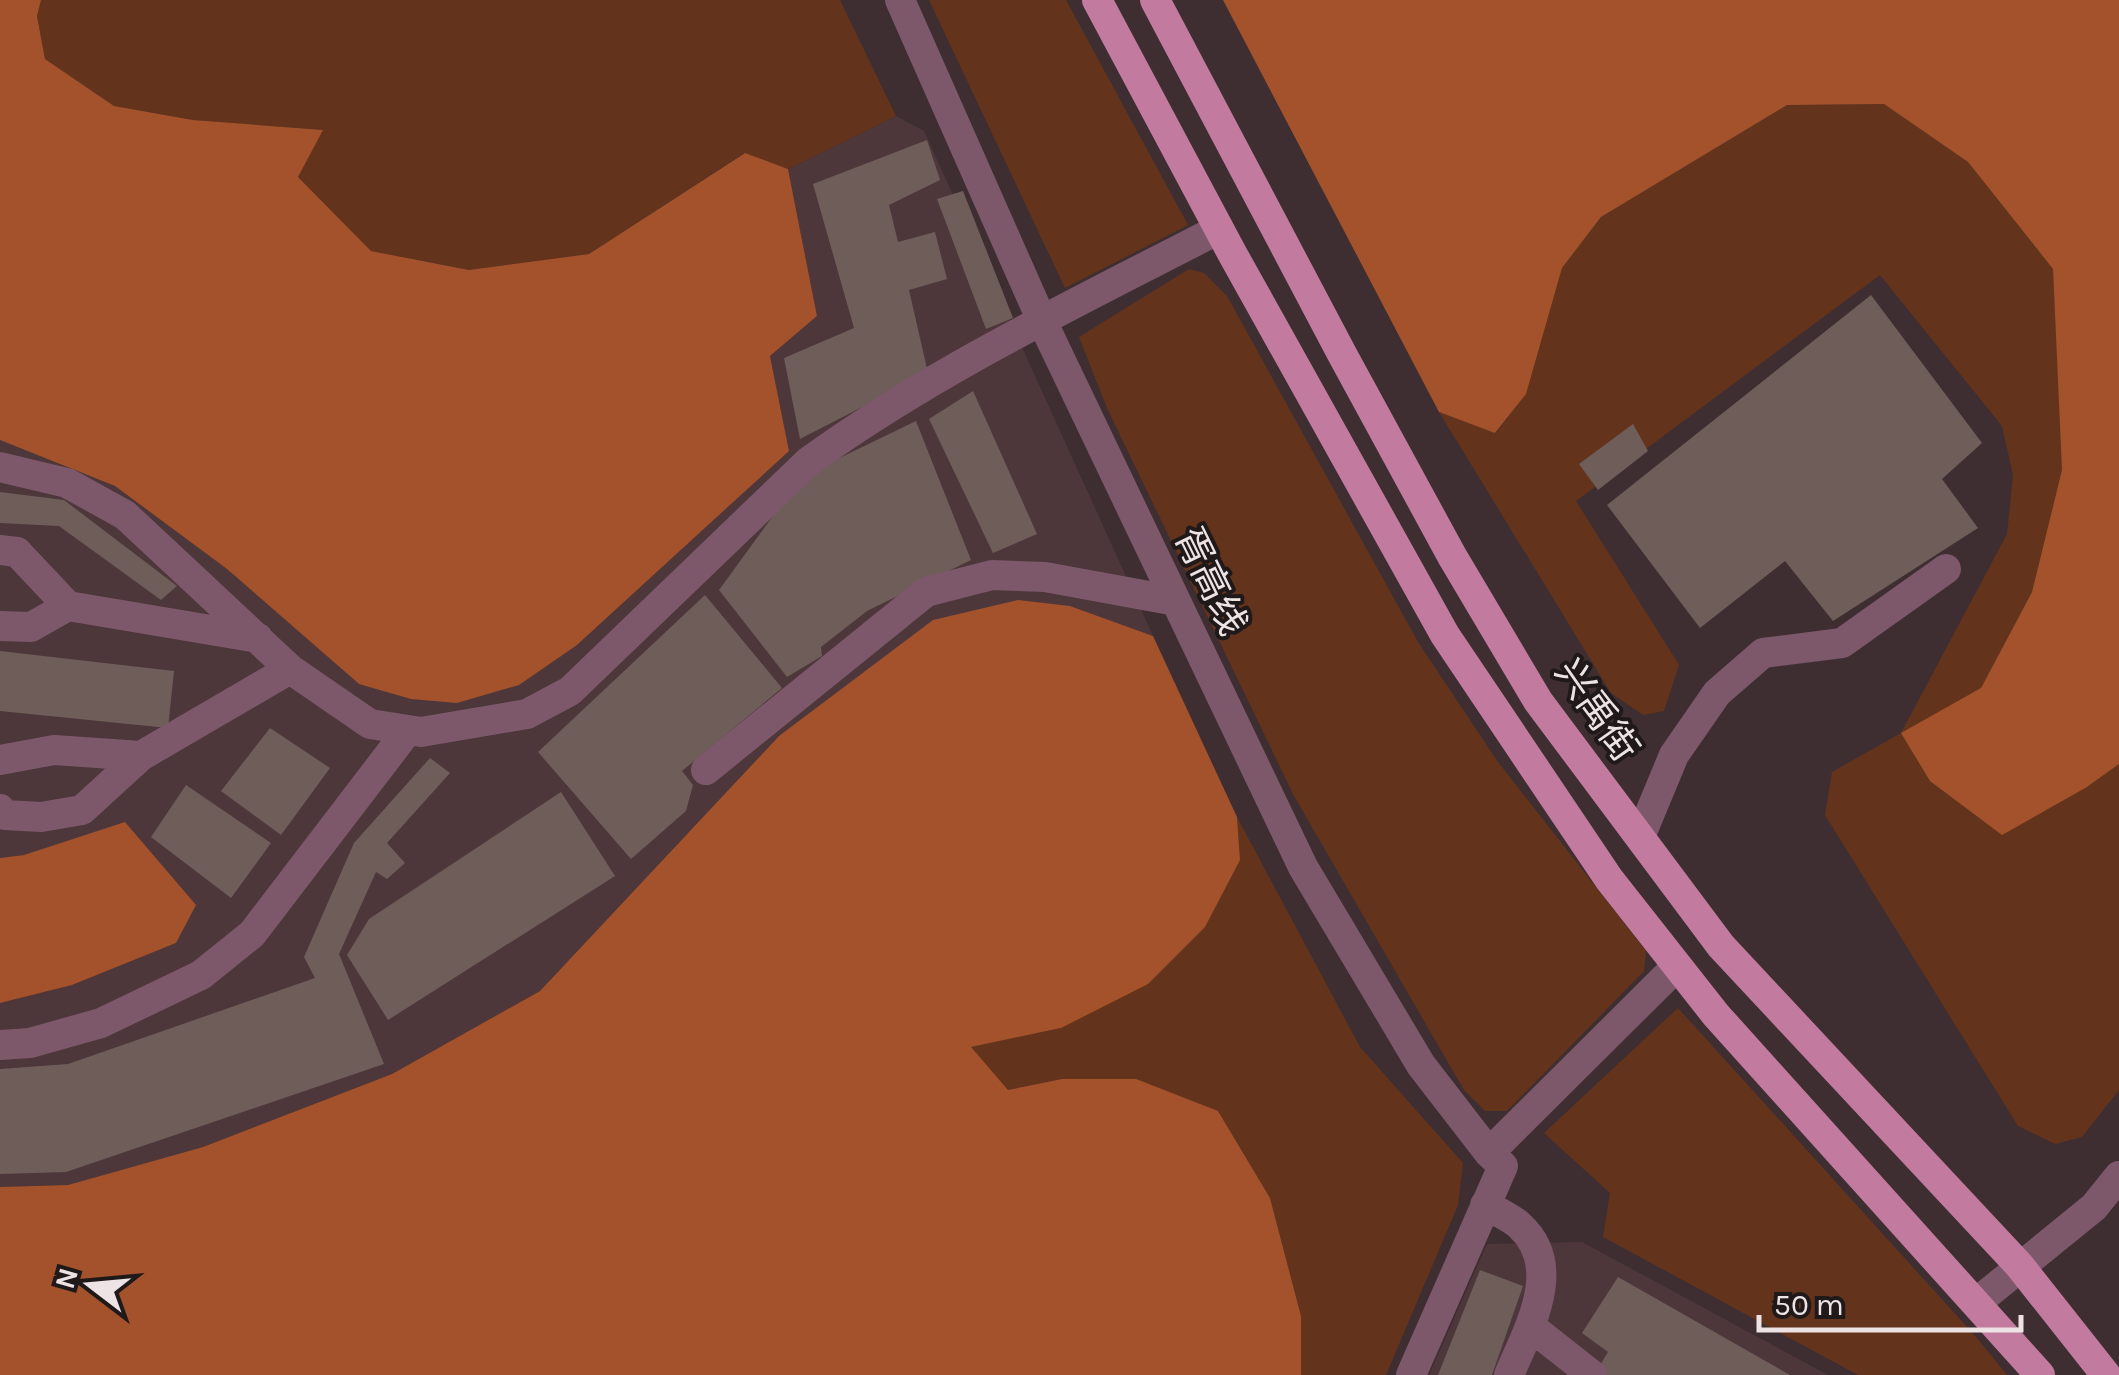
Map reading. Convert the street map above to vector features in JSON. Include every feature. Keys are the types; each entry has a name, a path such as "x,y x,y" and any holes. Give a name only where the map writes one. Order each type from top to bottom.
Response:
{"main road":[{"path":"1097,0 1219,229 1445,635 1609,878 1716,1015 2040,1375"},
{"name":"兴禹街","path":"1154,0 1452,556 1538,701 1721,946 2019,1265 2106,1375"}],"street":[{"name":"胥高线","path":"900,0 1042,320 1303,866 1422,1066 1496,1159"},
{"path":"0,467 67,483 124,514 290,669 370,724 421,732 527,714 570,691 808,462 850,432 1042,320 1219,229"},
{"path":"0,550 17,552 68,606 258,638"},
{"path":"1640,837 1674,754 1717,693 1763,653 1842,643 1946,569"},
{"path":"706,770 926,592 992,575 1044,576 1176,601"},
{"path":"0,626 31,626 68,606"},
{"path":"0,809 4,815 41,817 82,810 141,756 290,669"},
{"path":"0,1045 30,1043 100,1023 201,974 252,934 408,730"},
{"path":"0,760 54,750 141,756"},
{"path":"1411,1375 1485,1205 1496,1159 1677,966"},
{"path":"1976,1303 2094,1207 2119,1176"},
{"path":"1485,1205 1521,1226 1541,1261 1540,1302 1509,1375"},
{"path":"1530,1326 1592,1375"}],"shaded area":[{"path":"0,0 41,0 37,16 45,59 114,106 193,120 323,130 298,177 371,251 469,270 589,254 745,153 788,169 817,316 770,356 789,451 577,645 519,685 457,703 411,699 359,684 227,569 115,486 0,440"},
{"path":"41,0 840,0 896,116 788,169 744,153 589,254 469,270 371,251 298,177 322,130 193,120 114,106 45,59 37,15"},
{"path":"929,0 1066,0 1188,225 1065,288"},
{"path":"1223,0 2119,0 2119,764 2087,787 2002,835 1930,781 1901,733 1981,688 2032,592 2062,470 2053,269 1968,162 1884,104 1787,105 1601,217 1562,268 1526,394 1495,433 1439,412"},
{"path":"1884,104 1968,162 2053,269 2063,470 2032,592 1981,688 2087,787 2119,764 2119,1090 2082,1137 2055,1144 2018,1126 1825,815 1832,772 1901,733 2007,534 2013,475 2002,426 1880,275 1576,501 1679,665 1664,711 1643,715 1611,693 1439,412 1496,433 1526,393 1562,268 1601,217 1787,105"},
{"path":"896,116 924,131 1153,636 1070,606 779,736 540,991 392,1074 203,1147 68,1185 0,1187 0,1003 72,985 176,943 24,855 0,858 0,440 115,486 227,569 359,684 577,645 789,451 770,356 817,316 788,169"},
{"path":"1189,269 1204,273 1227,296 1418,642 1498,762 1646,951 1644,971 1507,1111 1485,1111 1464,1090 1294,796 1107,408 1079,337"},
{"path":"1018,600 1070,606 1153,636 1237,817 1240,860 1205,927 1148,984 1061,1028 971,1047 1008,1090 1062,1079 1136,1079 1218,1111 1270,1198 1301,1316 1301,1375 0,1375 0,1187 68,1185 203,1147 392,1074 540,991 779,736 933,620"},
{"path":"1237,817 1360,1047 1463,1163 1458,1205 1386,1375 1301,1375 1301,1316 1270,1198 1218,1111 1062,1079 1008,1090 970,1047 1061,1028 1240,860"},
{"path":"125,822 196,905 176,943 72,985 0,1003 0,858 24,855"},
{"path":"1678,1008 2007,1375 1858,1375 1603,1237 1610,1193 1544,1133"},
{"path":"1582,1242 1828,1375 1429,1375 1487,1244"}],"building":[{"path":"927,140 940,180 889,205 898,242 935,232 947,279 909,290 928,373 800,439 784,358 854,328 813,184"},
{"path":"963,191 1013,318 986,329 937,199"},
{"path":"1871,295 1982,443 1942,479 1978,528 1833,621 1785,561 1700,628 1607,505"},
{"path":"973,391 1037,534 993,553 929,419"},
{"path":"916,421 971,560 867,611 821,647 822,656 787,677 719,590 781,505 825,465"},
{"path":"1633,424 1648,451 1598,490 1579,464"},
{"path":"0,492 64,500 177,586 161,600 59,526 0,523"},
{"path":"705,595 782,688 682,771 693,785 686,811 631,859 538,752"},
{"path":"0,651 174,671 168,728 0,711"},
{"path":"270,728 330,768 281,835 221,791"},
{"path":"430,758 450,773 387,843 405,863 387,879 376,872 339,954 384,1064 66,1172 0,1174 0,1069 68,1064 315,978 304,957 354,843"},
{"path":"186,785 271,843 231,898 151,837"},
{"path":"561,792 615,876 388,1020 347,955 369,919"},
{"path":"1480,1270 1523,1286 1492,1375 1438,1375"},
{"path":"1618,1277 1790,1375 1594,1375 1608,1352 1582,1333"}]}
